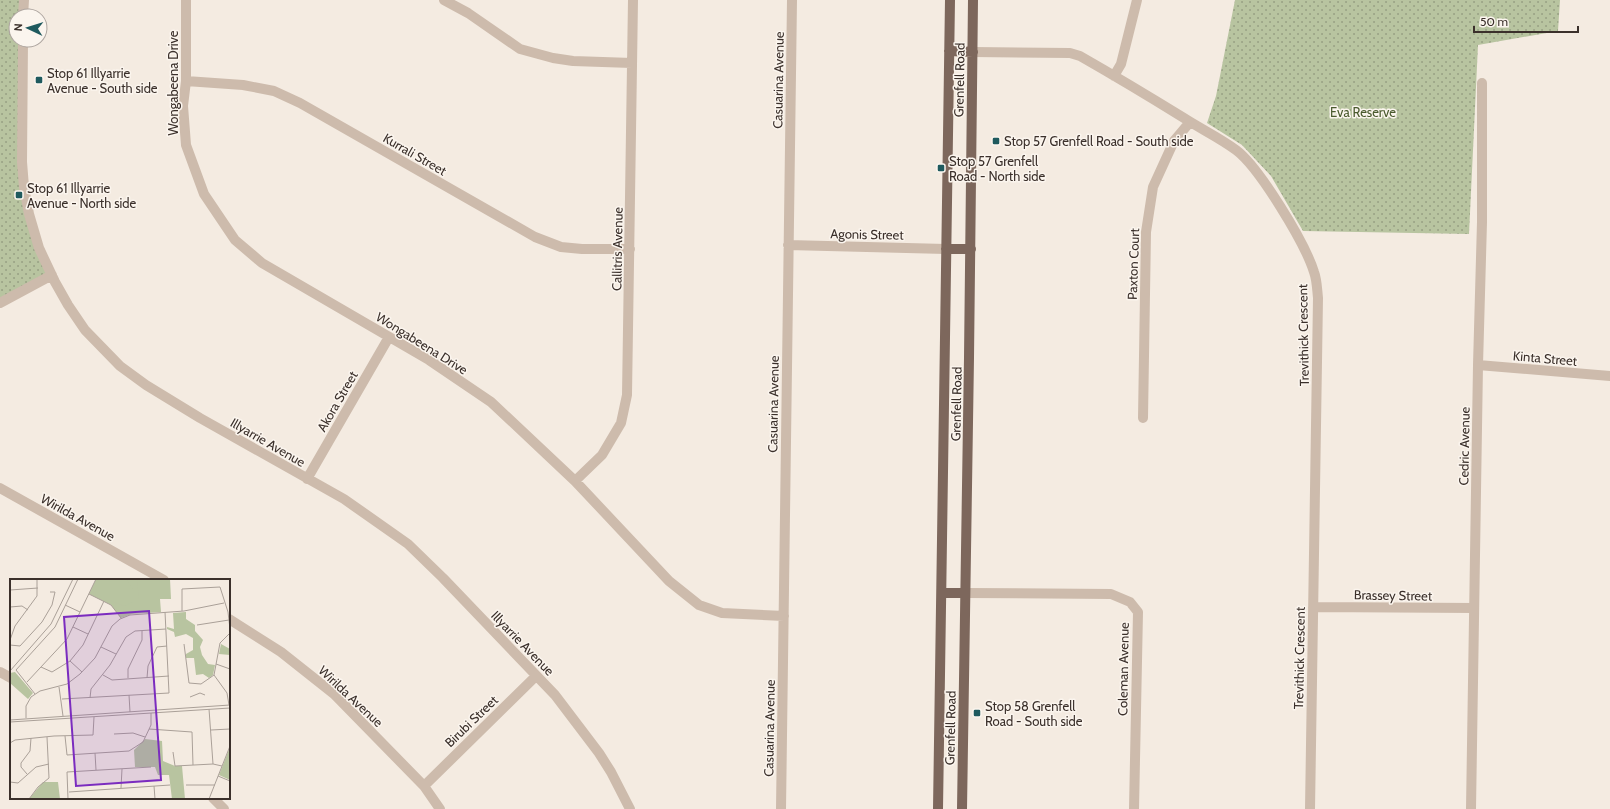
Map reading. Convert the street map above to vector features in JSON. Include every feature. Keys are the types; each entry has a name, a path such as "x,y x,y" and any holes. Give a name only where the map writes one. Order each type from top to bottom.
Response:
{"main road":[{"name":"Grenfell Road","path":"938,809 950,0"},
{"name":"Grenfell Road","path":"962,809 973,0"},
{"path":"949,51 972,52"},
{"path":"946,249 970,250"},
{"path":"942,593 966,593"}],"street":[{"name":"Wongabeena Drive","path":"186,0 186,81 183,106 186,145 204,194 235,240 262,263 429,360 491,402 575,481 669,581 699,605 722,613 784,616"},
{"path":"444,0 468,13 520,49 553,58 573,61 632,63"},
{"name":"Callitris Avenue","path":"575,481 602,455 621,423 627,396 633,0"},
{"name":"Casuarina Avenue","path":"781,809 792,0"},
{"path":"1114,76 1121,64 1136,0"},
{"name":"Illyarrie Avenue","path":"23,48 22,162 24,187 29,214 39,248 52,275 68,305 86,330 120,366 146,385 200,418 344,499 408,544 443,578 555,695 599,753 611,772 630,809"},
{"name":"Trevithick Crescent","path":"972,52 1070,52 1080,56 1237,150 1261,177 1291,226 1314,272 1318,298 1310,809"},
{"name":"Kurrali Street","path":"186,81 243,85 274,91 294,100 535,237 561,247 575,249 630,249"},
{"name":"Cedric Avenue","path":"1471,809 1478,365 1482,222 1482,83"},
{"name":"Paxton Court","path":"1143,418 1146,232 1153,187 1174,141 1190,122"},
{"name":"Agonis Street","path":"788,246 946,249"},
{"path":"0,303 52,275"},
{"name":"Akora Street","path":"307,479 389,337"},
{"name":"Kinta Street","path":"1478,365 1610,376"},
{"name":"Wirilda Avenue","path":"0,488 162,579"},
{"name":"Coleman Avenue","path":"966,593 1111,594 1130,602 1138,612 1134,809"},
{"name":"Brassey Street","path":"1313,607 1474,608"},
{"name":"Wirilda Avenue","path":"230,620 281,652 334,694 424,786 440,809"},
{"path":"0,672 10,677"},
{"name":"Birubi Street","path":"424,786 536,676"},
{"path":"214,799 224,809"}],"green space":[{"path":"0,0 24,0 24,8 8,8 8,48 23,48 22,162 29,214 52,275 0,303"},
{"name":"Eva Reserve","path":"1235,0 1560,0 1558,31 1478,45 1469,234 1303,231 1271,176 1242,145 1207,123 1216,96"}],"place":[{"name":"Stop 61 Illyarrie Avenue - South side","path":"39,80"},
{"name":"Stop 57 Grenfell Road - South side","path":"996,141"},
{"name":"Stop 57 Grenfell Road - North side","path":"941,168"},
{"name":"Stop 61 Illyarrie Avenue - North side","path":"19,195"},
{"name":"Stop 58 Grenfell Road - South side","path":"977,713"}]}
